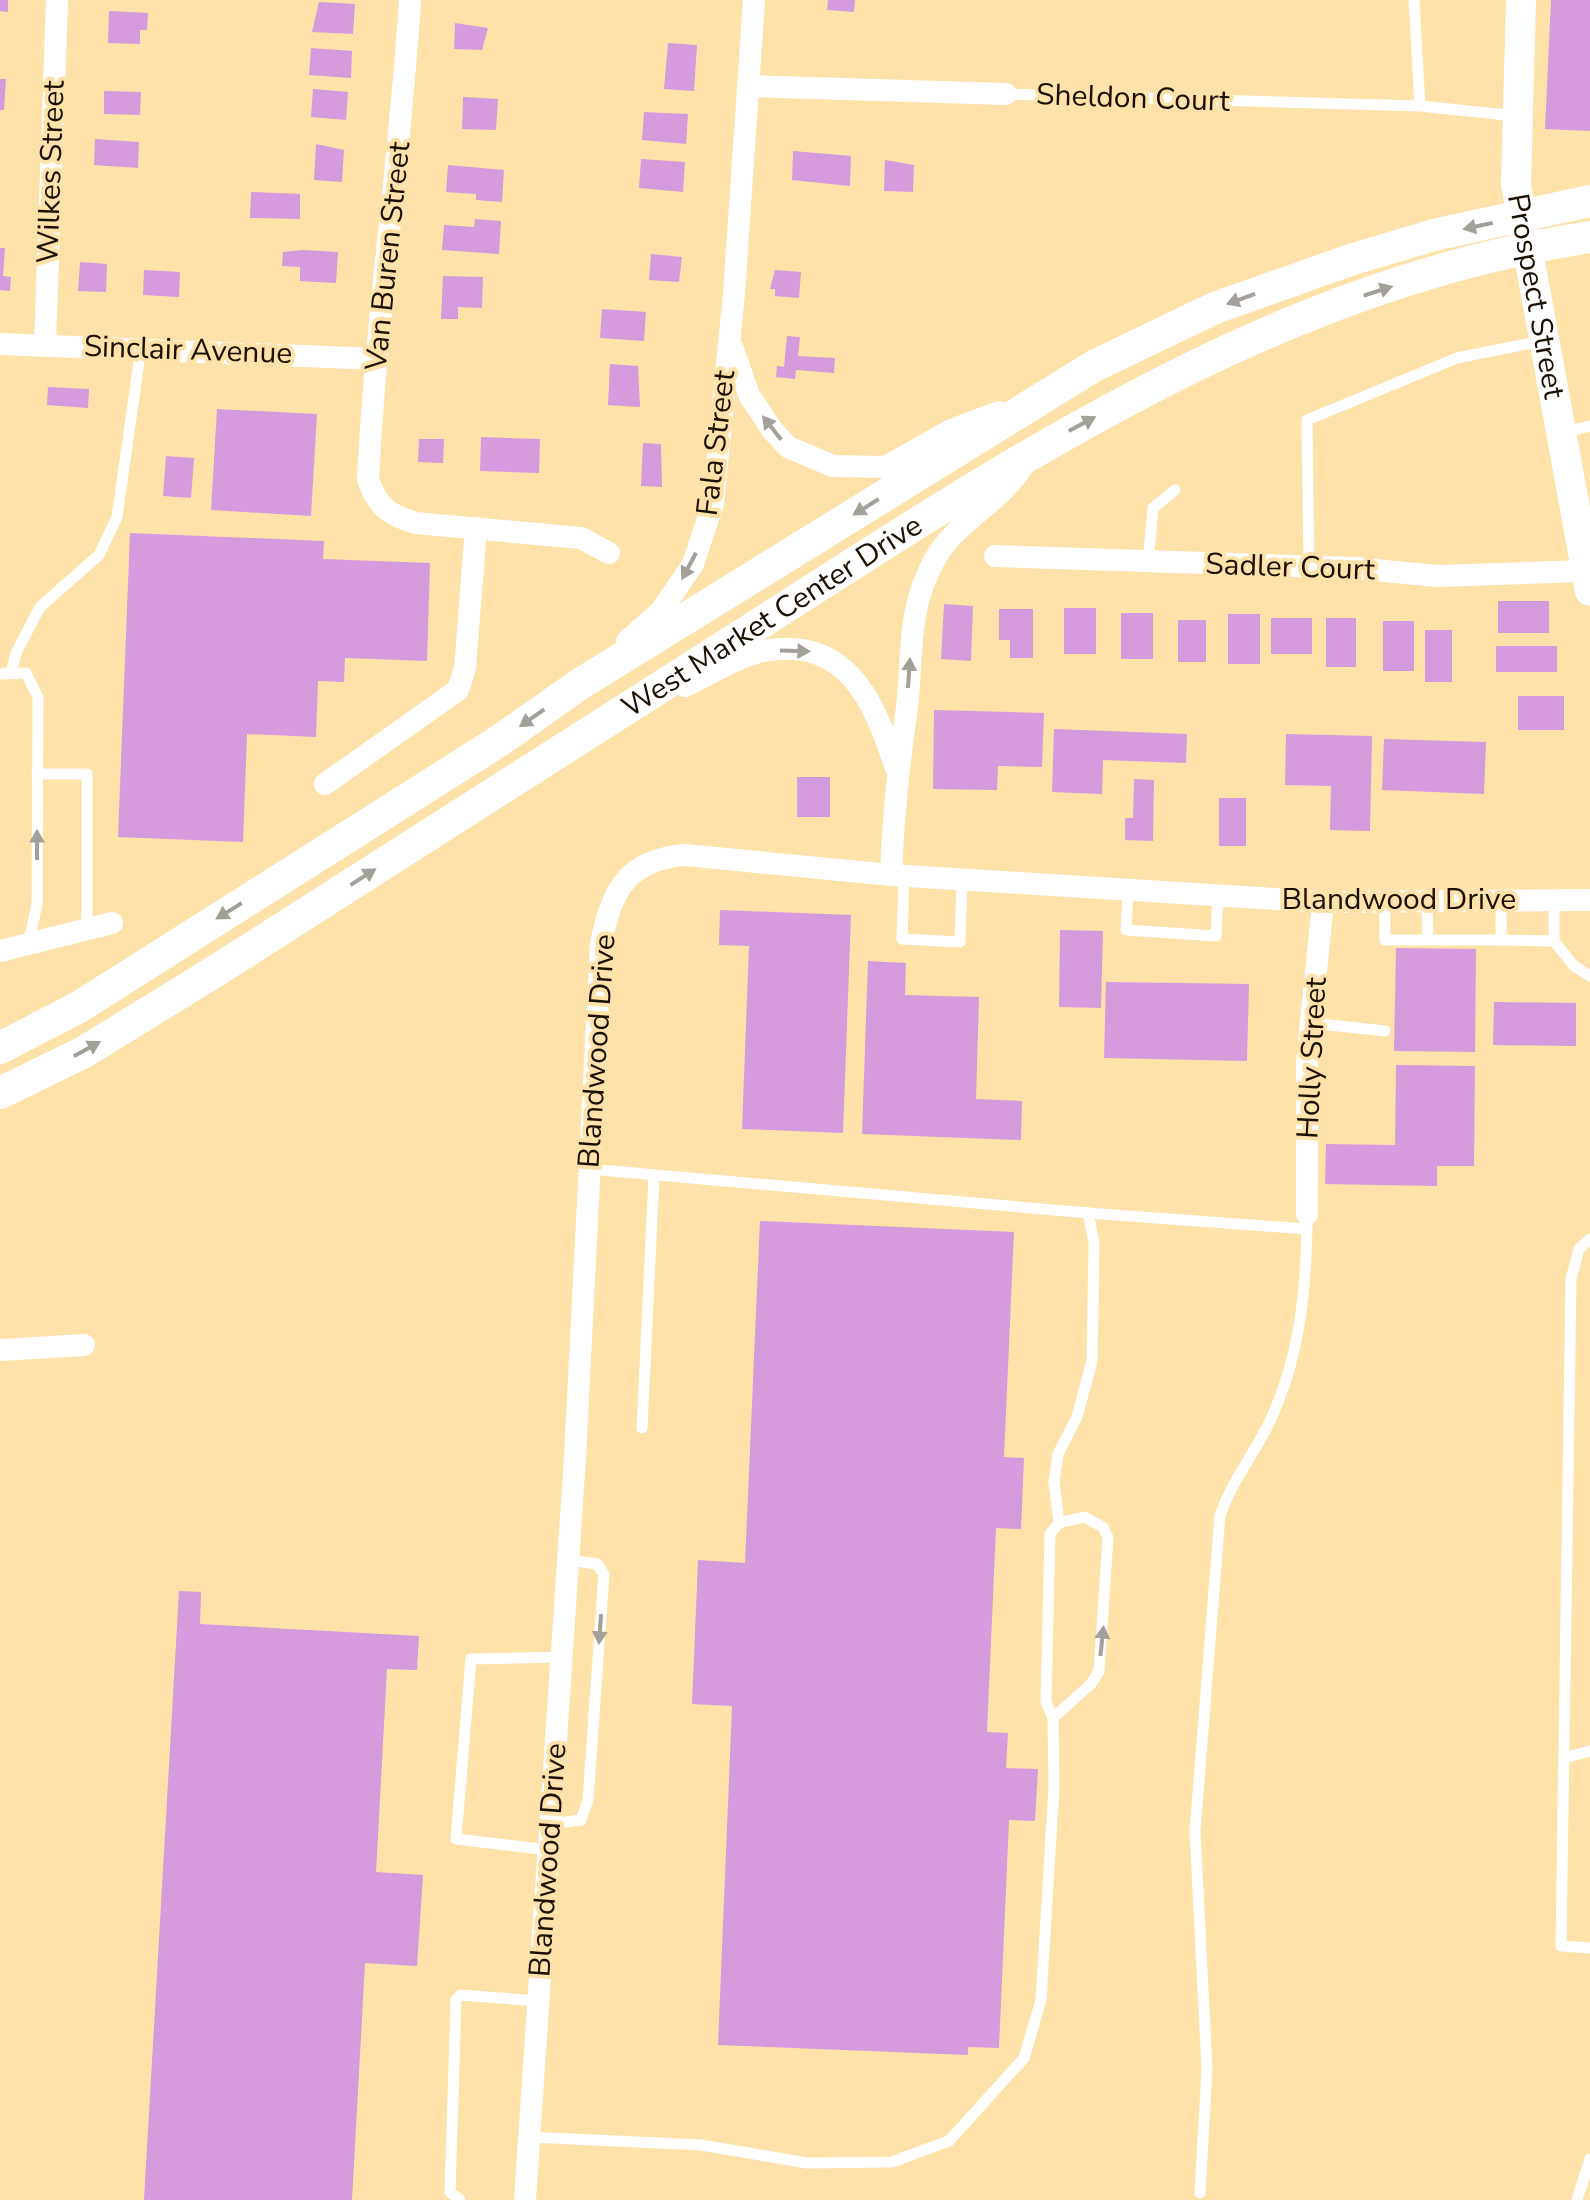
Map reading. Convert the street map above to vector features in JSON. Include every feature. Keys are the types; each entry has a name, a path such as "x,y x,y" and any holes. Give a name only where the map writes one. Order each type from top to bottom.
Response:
{"main road":[{"name":"West Market Center Drive","path":"0,1048 79,1007 499,741 580,684 1094,366 1216,308 1353,259 1434,236 1590,201"},
{"name":"West Market Center Drive","path":"0,1093 116,1032 1033,449 1213,355 1350,300 1437,272 1590,237"}],"street":[{"name":"Wilkes Street","path":"45,345 57,0"},
{"name":"Van Buren Street","path":"410,0 401,146 376,358 368,479 381,508 416,522 476,528"},
{"name":"Fala Street","path":"580,684 660,611 693,564 713,504 730,334 754,0"},
{"name":"Prospect Street","path":"1521,0 1516,185 1543,340 1575,429 1588,581"},
{"name":"Sheldon Court","path":"749,86 1006,94"},
{"name":"Fala Street","path":"730,334 749,395 773,432 788,447 833,466 885,467 951,430 1050,394"},
{"name":"Sinclair Avenue","path":"0,344 376,358"},
{"path":"897,875 896,769 906,713 914,604 936,558 959,525 1013,483 1033,449"},
{"path":"325,784 458,690 465,668 476,528 581,538 610,553"},
{"name":"Sadler Court","path":"994,556 1588,581"},
{"path":"608,721 762,651 799,649 822,654 864,688 896,769"},
{"name":"Blandwood Drive","path":"525,2200 568,1560 601,943 610,902 638,868 659,857 685,856 897,875 1323,902 1590,900"},
{"name":"Holly Street","path":"1307,1222 1311,1023 1323,902"},
{"path":"0,950 112,923"},
{"path":"0,1350 84,1345"}],"lane":[{"path":"1414,0 1420,106"},
{"name":"Sheldon Court","path":"1006,94 1420,106 1516,116"},
{"path":"1308,567 1307,420 1456,358 1543,340"},
{"path":"29,942 37,904 38,696 26,673 6,674 40,607 99,555 116,517 141,348"},
{"path":"1148,562 1152,508 1176,490"},
{"path":"37,774 87,774 88,929"},
{"path":"897,875 902,939 960,942 962,879"},
{"path":"1128,890 1126,930 1216,936 1218,895"},
{"path":"1427,900 1428,940"},
{"path":"1500,900 1501,940"},
{"path":"1554,900 1554,941 1574,966 1590,976"},
{"path":"1384,901 1384,940 1554,941"},
{"path":"1311,1023 1385,1031"},
{"path":"590,1168 654,1177 1088,1213 1307,1222 1308,1282 1290,1367 1261,1439 1236,1473 1220,1514 1195,1830 1208,2069 1200,2193"},
{"path":"642,1428 654,1177"},
{"path":"1060,1522 1054,1482 1058,1454 1077,1417 1092,1362 1094,1242 1088,1213"},
{"path":"1590,1240 1579,1249 1571,1279 1562,1946 1590,1948"},
{"path":"529,2137 702,2146 806,2163 892,2162 949,2141 1024,2058 1041,2000 1054,1786 1053,1718 1046,1702 1050,1534 1060,1522 1084,1517 1103,1527 1108,1572 1099,1671 1091,1684 1053,1718"},
{"path":"550,1824 581,1820 588,1800 604,1574 598,1564 568,1560"},
{"path":"549,1850 456,1838 470,1660 562,1657"},
{"path":"1564,1758 1590,1751"},
{"path":"460,2200 450,2192 456,2000 461,1994 538,2002"},
{"path":"1577,2200 1590,2159"}],"building":[{"path":"0,0 8,0 8,12 0,11"},
{"path":"828,0 855,0 854,12 827,10"},
{"path":"1551,0 1590,0 1590,131 1545,129"},
{"path":"319,2 355,4 353,34 312,32"},
{"path":"109,11 148,13 147,30 140,30 140,44 108,43"},
{"path":"455,23 488,28 482,50 454,49"},
{"path":"668,43 697,45 694,91 664,89"},
{"path":"311,48 352,51 351,78 309,75"},
{"path":"0,79 6,79 4,110 0,110"},
{"path":"313,89 348,92 346,120 311,117"},
{"path":"104,91 141,92 140,115 104,114"},
{"path":"463,97 498,99 496,130 462,129"},
{"path":"644,112 688,114 686,144 642,140"},
{"path":"95,139 139,142 138,168 94,165"},
{"path":"316,144 344,150 342,182 314,180"},
{"path":"793,151 851,156 850,186 792,180"},
{"path":"641,159 685,162 683,192 639,188"},
{"path":"885,160 914,165 913,192 884,191"},
{"path":"448,165 504,170 502,202 476,200 476,194 446,192"},
{"path":"251,192 300,194 300,219 250,218"},
{"path":"475,219 501,221 499,254 442,250 444,225 474,227"},
{"path":"0,248 5,248 3,276 11,277 10,291 0,290"},
{"path":"283,252 338,252 336,283 300,281 300,267 282,266"},
{"path":"651,254 682,257 679,282 649,280"},
{"path":"80,262 107,264 106,292 78,291"},
{"path":"144,270 180,272 179,297 143,295"},
{"path":"775,270 801,272 799,298 775,296 775,289 770,289"},
{"path":"443,276 483,277 482,308 458,307 458,319 441,319"},
{"path":"602,309 646,312 644,341 600,338"},
{"path":"787,336 800,337 798,356 835,358 834,373 796,370 795,379 776,377 777,366 784,367"},
{"path":"610,364 638,366 640,407 608,405"},
{"path":"48,387 89,389 88,408 47,405"},
{"path":"217,409 317,414 311,516 211,510"},
{"path":"481,437 540,439 539,473 480,471"},
{"path":"419,439 444,439 443,463 418,462"},
{"path":"643,443 661,444 662,487 641,486"},
{"path":"166,456 194,458 191,498 163,496"},
{"path":"130,533 324,541 323,559 430,563 427,661 345,658 344,682 318,681 316,737 247,734 243,842 118,837"},
{"path":"1498,601 1549,601 1549,633 1498,633"},
{"path":"944,604 973,606 971,661 941,659"},
{"path":"1064,608 1096,608 1096,654 1064,654"},
{"path":"999,609 1033,609 1033,658 1010,658 1010,640 999,640"},
{"path":"1121,613 1153,613 1153,659 1121,659"},
{"path":"1228,614 1260,614 1260,664 1228,664"},
{"path":"1271,618 1312,618 1312,654 1271,654"},
{"path":"1326,618 1356,618 1356,667 1326,667"},
{"path":"1178,620 1206,620 1206,662 1178,662"},
{"path":"1383,621 1414,621 1414,671 1383,671"},
{"path":"1425,630 1452,630 1452,682 1425,682"},
{"path":"1496,646 1557,646 1557,672 1496,672"},
{"path":"1518,696 1564,696 1564,730 1518,730"},
{"path":"934,710 1044,713 1042,767 998,766 997,790 933,789"},
{"path":"1054,729 1187,734 1186,763 1103,760 1102,794 1052,792"},
{"path":"1286,734 1372,736 1370,831 1330,830 1331,786 1285,785"},
{"path":"1384,739 1486,742 1484,794 1382,790"},
{"path":"797,777 830,777 830,817 797,817"},
{"path":"1134,779 1154,780 1153,841 1125,840 1125,818 1133,818"},
{"path":"1219,798 1246,798 1246,846 1219,846"},
{"path":"720,910 851,915 843,1133 742,1129 749,946 719,945"},
{"path":"1060,930 1103,931 1101,1008 1059,1007"},
{"path":"1396,948 1476,949 1475,1052 1394,1051"},
{"path":"868,961 906,963 905,995 979,997 976,1099 1022,1101 1021,1140 862,1134"},
{"path":"1106,982 1249,984 1247,1061 1104,1058"},
{"path":"1494,1002 1576,1003 1576,1046 1493,1045"},
{"path":"1396,1065 1475,1066 1474,1166 1437,1166 1437,1186 1325,1184 1326,1144 1395,1145"},
{"path":"760,1221 1014,1232 1004,1457 1024,1458 1021,1529 996,1528 987,1732 1008,1733 1006,1768 1038,1769 1035,1821 1009,1820 999,2048 968,2047 968,2055 718,2045 732,1706 692,1704 698,1560 745,1563"},
{"path":"179,1591 201,1592 200,1624 419,1636 417,1670 387,1669 376,1872 423,1875 417,1966 365,1963 352,2200 144,2200"}]}
